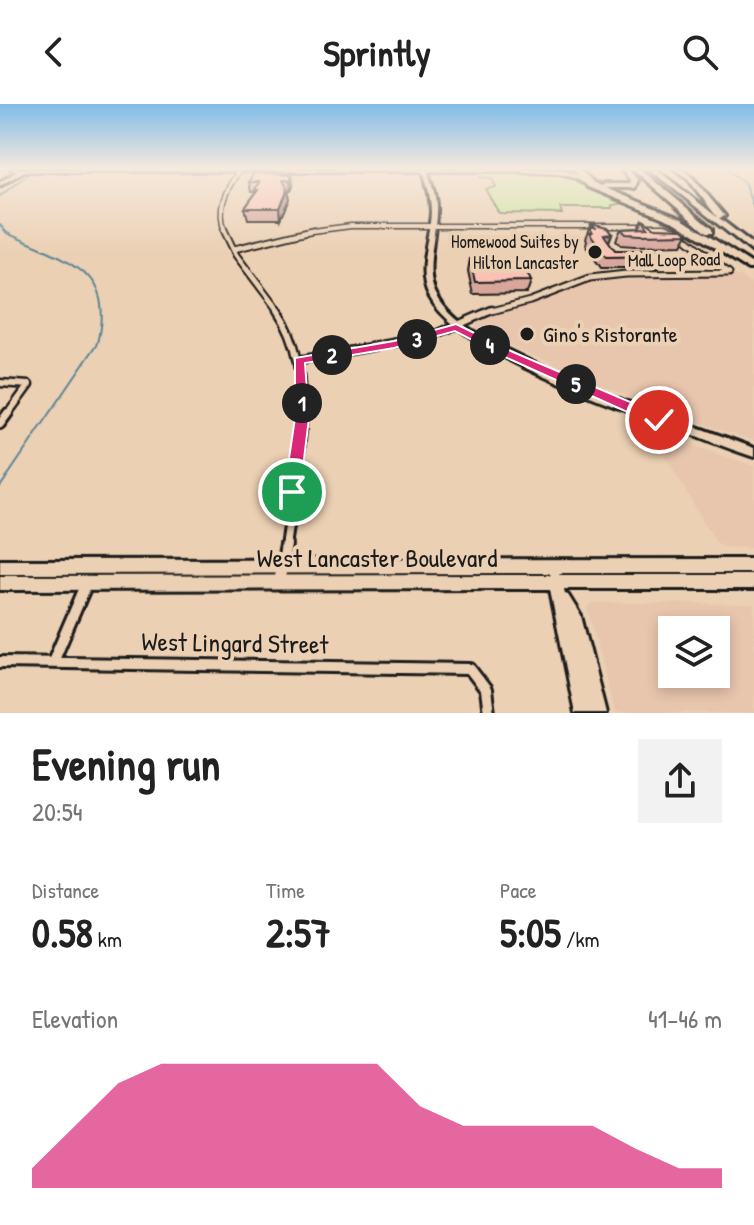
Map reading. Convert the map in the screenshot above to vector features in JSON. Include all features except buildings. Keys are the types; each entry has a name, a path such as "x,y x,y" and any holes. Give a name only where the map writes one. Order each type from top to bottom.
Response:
{"highway":[{"path":"620,197 679,221 752,268"},
{"path":"665,197 752,268"},
{"path":"690,197 754,248"},
{"path":"705,197 754,248"}],"street":[{"path":"225,197 221,204 222,225 234,249 279,311 291,333 299,360 302,418 279,583"},
{"path":"432,197 431,292 456,327 633,409 754,453"},
{"path":"234,249 326,228 432,226"},
{"name":"Mall Loop Road","path":"432,226 670,227 698,244 729,273 626,274 590,278 530,301 500,307 456,327"},
{"path":"299,360 394,344 456,327"},
{"path":"0,383 29,385 0,424"},
{"path":"53,662 94,566"},
{"path":"552,566 583,713"},
{"name":"West Lancaster Boulevard","path":"0,567 754,566"},
{"name":"West Lancaster Boulevard","path":"0,583 754,582"},
{"path":"561,599 574,616 598,713"},
{"name":"West Lingard Street","path":"0,662 470,669 486,690 489,713"}],"shaded area":[{"path":"741,276 754,287 754,441 644,403 476,331 476,324 497,314 591,281"},
{"path":"665,437 754,466 754,548 724,547 716,542 663,452"},
{"path":"594,603 754,604 754,713 615,713 587,607"}],"green space":[{"path":"490,197 610,197 625,203 612,205 612,208 560,208 562,214 499,213"}],"waterway":[{"path":"750,197 754,208"},
{"path":"0,225 7,233 81,270 93,282 100,298 102,318 98,343 0,487"}],"place":[{"name":"Homewood Suites by Hilton Lancaster","path":"595,252"},
{"name":"Gino's Ristorante","path":"527,334"}],"route":[{"path":"292,492 302,418 303,388 299,360 394,344 456,327 509,354 659,420"}]}
